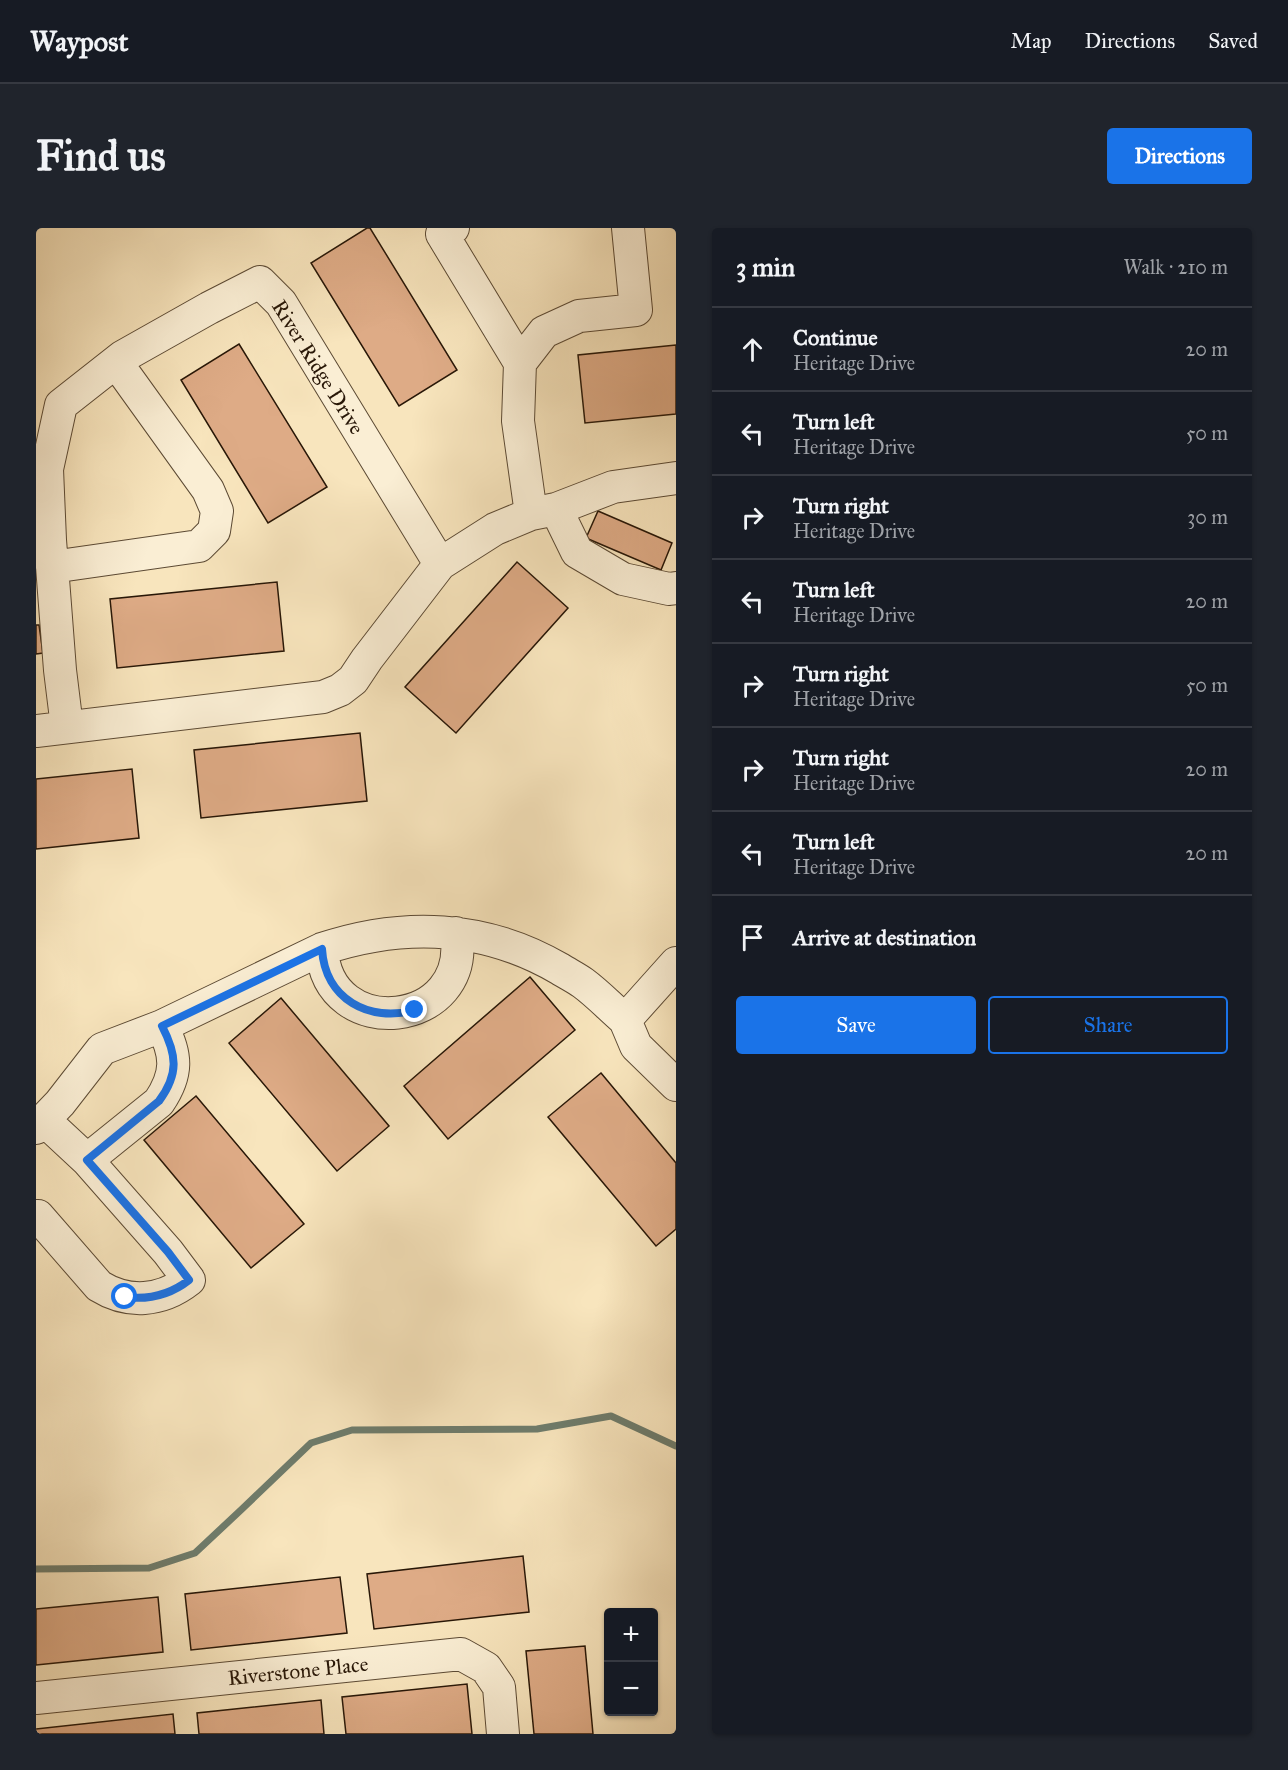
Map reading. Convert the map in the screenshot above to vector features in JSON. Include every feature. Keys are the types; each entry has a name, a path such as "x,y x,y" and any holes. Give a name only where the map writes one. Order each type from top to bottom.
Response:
{"street":[{"path":"453,228 442,234 520,363 518,421 543,512 577,552 623,579 669,589 676,588"},
{"path":"520,363 544,332 579,316 636,310 628,228"},
{"name":"River Ridge Drive","path":"67,727 60,670 46,615 52,567 47,469 61,405 116,362 209,308 260,282 281,303 440,564"},
{"path":"52,567 199,546 214,531 217,511 208,490 116,362"},
{"path":"36,731 323,697 340,690 353,680 440,564 495,529 613,487 676,478"},
{"path":"36,1216 38,1215 99,1286 108,1291 125,1297 152,1298 176,1289 189,1280 168,1252 87,1160 40,1124 60,1103 102,1049 162,1026 322,949 346,940 416,931 456,933 516,947 583,983 625,1020 636,1046 674,1079"},
{"path":"322,949 322,961 333,985 352,1003 376,1013 402,1013 415,1010 426,1003 446,985 457,962 456,933"},
{"path":"625,1020 676,963"},
{"path":"87,1160 159,1101 165,1093 171,1077 173,1056 171,1043 162,1026"},
{"name":"Riverstone Place","path":"36,1698 461,1654 486,1668 499,1687 503,1734"}],"building":[{"path":"370,228 457,370 399,406 311,263"},
{"path":"239,344 327,487 268,523 181,380"},
{"path":"676,345 676,414 585,423 578,355"},
{"path":"598,511 672,543 661,570 586,538"},
{"path":"517,562 568,608 456,733 405,687"},
{"path":"277,582 284,651 117,668 110,599"},
{"path":"36,625 39,625 43,653 36,654"},
{"path":"360,733 367,801 201,818 194,750"},
{"path":"132,769 139,838 36,849 36,779"},
{"path":"530,977 575,1030 448,1139 404,1086"},
{"path":"281,998 389,1126 337,1171 229,1043"},
{"path":"601,1073 676,1163 676,1229 656,1246 548,1117"},
{"path":"196,1096 304,1224 251,1268 144,1140"},
{"path":"523,1556 529,1612 374,1629 367,1574"},
{"path":"340,1577 347,1633 191,1650 185,1594"},
{"path":"158,1597 163,1652 36,1665 36,1609"},
{"path":"585,1646 593,1734 534,1734 526,1651"},
{"path":"467,1684 472,1734 346,1734 342,1697"},
{"path":"321,1700 324,1734 199,1734 197,1713"},
{"path":"173,1714 175,1734 36,1734 36,1729"}],"waterway":[{"path":"36,1569 149,1568 195,1553 311,1443 352,1430 537,1429 611,1416 676,1446"}],"route":[{"path":"125,1297 152,1298 169,1293 189,1280 168,1252 87,1160 159,1101 165,1093 173,1068 173,1056 171,1043 162,1026 297,959 322,949 322,961 333,985 352,1003 376,1013 389,1014 415,1010"}]}
